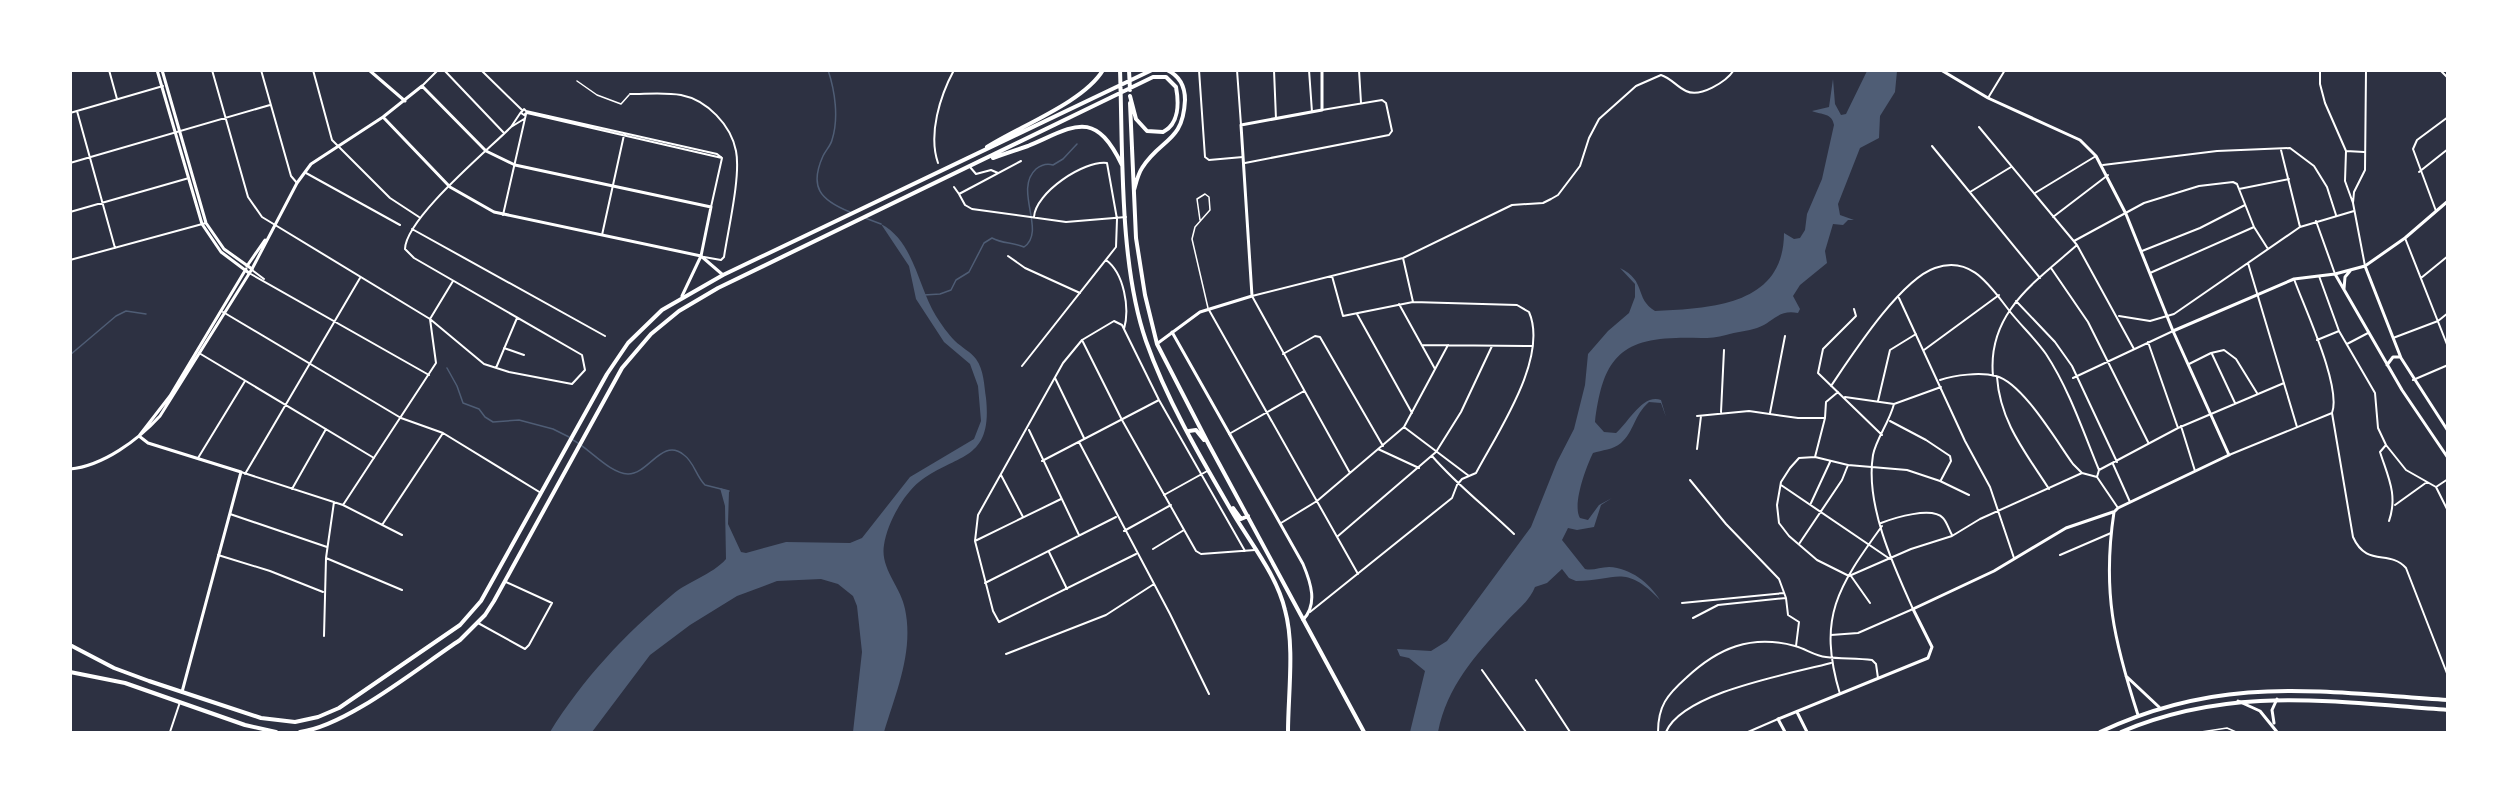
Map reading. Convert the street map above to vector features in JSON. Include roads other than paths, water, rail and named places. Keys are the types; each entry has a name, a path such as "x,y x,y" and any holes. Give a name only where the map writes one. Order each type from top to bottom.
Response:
{"main road":[{"path":"975,154 1009,132 1081,94 1095,82 1103,70"},
{"path":"1120,70 1126,218 1138,311 1146,339 1189,431 1282,598 1288,632 1288,732"},
{"path":"1129,70 1136,238 1147,304 1157,344 1316,646 1364,732"},
{"path":"71,646 128,674 269,720 295,722 329,712 460,625 481,601 607,374 628,343 648,322 682,296 723,275 1152,70"},
{"path":"1134,194 1142,167 1175,135 1183,119 1183,86 1176,76 1167,70"},
{"path":"300,732 320,728 347,715 460,640 478,623 504,581 622,368 651,334 697,299 1158,76 1173,81 1177,90 1177,109 1170,128 1159,133 1143,129 1136,119 1130,96"},
{"path":"980,162 1027,146 1062,129 1080,126 1093,129 1104,136 1124,167"},
{"path":"1189,431 1196,430 1209,445"},
{"path":"1226,501 1240,518 1248,516"},
{"path":"70,672 125,683 267,732 276,732"},
{"path":"2100,732 2159,707 2213,695 2259,690 2448,700"},
{"path":"2121,732 2180,711 2238,701 2277,699 2447,711"},
{"path":"267,732 269,720"}],"street":[{"path":"109,70 117,99"},
{"path":"160,70 204,223 219,249 269,282 429,375"},
{"path":"212,70 250,202 256,212 274,226 430,319 473,356 496,369 572,384 585,370 582,355 406,253 404,246 420,216 526,114"},
{"path":"261,70 291,176 297,183"},
{"path":"313,70 330,136 390,198 420,216"},
{"path":"70,469 93,464 139,436 168,406 251,271 297,183 314,161 405,101 438,70"},
{"path":"444,70 504,134"},
{"path":"481,70 526,114 624,134 722,158 701,256 682,296"},
{"path":"938,163 935,147 937,120 943,94 954,70"},
{"path":"1199,70 1205,157 1209,160 1244,156"},
{"path":"1237,70 1245,163 1252,296 1350,473"},
{"path":"1274,70 1276,118"},
{"path":"1309,70 1311,112"},
{"path":"1322,70 1322,110"},
{"path":"1359,70 1361,104"},
{"path":"1157,344 1209,309 1403,258 1512,205 1544,203 1558,195 1580,166 1589,138 1599,119 1636,86 1661,75 1685,90 1696,92 1728,78 1734,70"},
{"path":"1941,70 1988,98 2080,140 2103,165 2142,251 2187,364 2229,455"},
{"path":"1988,98 2005,70"},
{"path":"2320,70 2320,84 2325,103 2346,151 2345,181 2353,202"},
{"path":"2366,70 2364,174 2354,192 2353,202 2365,266 2401,358 2448,431"},
{"path":"2440,70 2448,78"},
{"path":"371,71 405,101"},
{"path":"70,112 164,86"},
{"path":"422,86 486,151 515,165 711,207"},
{"path":"383,117 450,187 489,210 503,215 721,260 734,200 737,159 733,141 721,121 700,102 679,94 630,94"},
{"path":"1241,125 1382,100 1386,103 1392,131 1389,135 1245,163"},
{"path":"70,163 270,105"},
{"path":"77,111 115,248"},
{"path":"511,127 521,111"},
{"path":"503,215 526,114"},
{"path":"2436,212 2413,154 2414,144 2448,117"},
{"path":"1979,128 2077,245 2118,316 2134,349"},
{"path":"602,235 624,134"},
{"path":"1932,146 2040,278"},
{"path":"2103,165 2217,152 2290,148 2314,166 2327,187 2336,215"},
{"path":"2419,172 2448,149"},
{"path":"2281,150 2300,227"},
{"path":"2346,151 2364,152"},
{"path":"2034,194 2096,156"},
{"path":"959,194 969,186 991,180 998,173 1021,161"},
{"path":"1022,366 1117,243 1117,219 1107,163 1082,169 1062,181 1040,199 1035,217"},
{"path":"1970,192 2012,166"},
{"path":"970,167 976,174 993,170 998,173"},
{"path":"305,172 400,225"},
{"path":"2053,217 2108,175"},
{"path":"70,212 190,178"},
{"path":"2239,189 2289,179"},
{"path":"2074,242 2094,228 2144,203 2199,186 2233,182 2239,189 2253,227 2268,249"},
{"path":"954,187 965,205 972,209 1066,222 1126,218"},
{"path":"2073,378 2148,342 2294,279 2335,274 2365,266 2405,238 2448,201"},
{"path":"2142,251 2200,228 2245,206"},
{"path":"2118,316 2150,321 2167,316 2300,227 2354,211"},
{"path":"2316,221 2335,274 2387,365 2448,458"},
{"path":"70,260 204,223"},
{"path":"139,436 165,403 246,268 274,226"},
{"path":"2150,273 2253,227"},
{"path":"412,229 605,336"},
{"path":"2405,238 2448,347"},
{"path":"1993,376 1996,336 2008,309 2077,245"},
{"path":"701,256 723,275"},
{"path":"1008,256 1032,271 1080,293"},
{"path":"2421,278 2448,256"},
{"path":"1403,258 1413,302"},
{"path":"1106,260 1118,273 1127,315 1124,330"},
{"path":"2248,263 2297,427"},
{"path":"1831,386 1857,346 1899,297 1926,273 1945,266 1958,266 1978,274 1999,296 2050,361 2099,470 2097,477"},
{"path":"2051,268 2088,322 2148,442"},
{"path":"2345,291 2345,277 2354,269 2362,270 2369,278"},
{"path":"1303,620 1452,498 1462,479 1476,473 1516,396 1529,366 1532,346 1531,318 1521,306 1413,302 1345,316 1340,313 1332,276"},
{"path":"2319,276 2339,331 2375,393 2377,424 2386,445 2402,467 2436,486 2448,511"},
{"path":"245,474 360,278"},
{"path":"2294,279 2317,340 2334,397 2332,413 2350,530 2359,550 2404,565 2425,613 2448,676"},
{"path":"343,506 437,361 430,319 453,281"},
{"path":"1924,350 1999,296"},
{"path":"1899,297 1965,441 1990,487 2014,558"},
{"path":"2016,302 2055,342 2077,376 2117,462"},
{"path":"1399,304 1435,369"},
{"path":"1209,309 1358,574"},
{"path":"1854,309 1856,316 1823,349 1817,368 1821,379 1845,397 1853,409 1882,435"},
{"path":"221,311 401,418 443,433 541,494"},
{"path":"2393,338 2438,321 2448,313"},
{"path":"1357,314 1412,413"},
{"path":"496,369 517,318"},
{"path":"1136,554 1001,622 996,621 975,541 978,515 1055,378 1082,340 1114,321 1119,323 1124,330 1159,400 1245,551"},
{"path":"2317,340 2339,331"},
{"path":"1172,332 1306,572 1312,594 1310,612"},
{"path":"2347,344 2369,332"},
{"path":"1878,402 1890,350 1916,334"},
{"path":"1283,354 1315,336 1320,337 1383,446"},
{"path":"1770,413 1785,336"},
{"path":"1082,340 1122,420 1196,551 1201,554 1255,550"},
{"path":"2148,342 2195,471"},
{"path":"1422,345 1532,346"},
{"path":"1280,524 1317,501 1404,427 1448,345"},
{"path":"1337,536 1436,452 1461,412 1492,346"},
{"path":"504,348 524,355"},
{"path":"1721,412 1724,350"},
{"path":"2187,364 2224,350 2231,353 2257,393"},
{"path":"196,351 375,458"},
{"path":"2211,353 2235,403"},
{"path":"2387,365 2394,357 2401,358"},
{"path":"2414,380 2448,365"},
{"path":"1938,380 1961,376 1993,376 2012,386 2025,399 2082,473 2097,477 2118,507"},
{"path":"1998,377 2001,399 2012,433 2049,489"},
{"path":"1055,378 1085,439"},
{"path":"198,458 245,381"},
{"path":"2099,470 2179,427 2284,383"},
{"path":"1845,397 1894,404 1941,387"},
{"path":"1229,434 1304,391"},
{"path":"1815,458 1827,400 1838,392"},
{"path":"1042,461 1159,400"},
{"path":"1748,732 1924,660 1930,655 1932,647 1890,559 1872,484 1874,450 1890,421 1894,404"},
{"path":"1697,449 1699,416 1721,412 1770,413 1798,418 1825,418"},
{"path":"2138,715 2124,675 2110,613 2108,569 2114,512 2118,507 2229,455 2332,413"},
{"path":"1890,421 1940,448 1951,460 1941,481"},
{"path":"1404,427 1470,477"},
{"path":"292,489 326,429"},
{"path":"1028,429 1079,536"},
{"path":"382,525 443,433"},
{"path":"139,436 148,443 334,502 402,535"},
{"path":"1079,442 1209,694"},
{"path":"2386,445 2380,452 2390,478 2395,505 2389,521"},
{"path":"1378,450 1419,468"},
{"path":"1432,456 1457,485 1486,507 1514,534"},
{"path":"1969,495 1941,481 1907,470 1799,458 1793,463 1781,484 1777,506 1779,523 1799,544 1817,560 1851,576 1952,536 2082,473"},
{"path":"1811,503 1830,461"},
{"path":"2113,464 2130,502"},
{"path":"1799,544 1842,480 1848,465"},
{"path":"1164,495 1209,470"},
{"path":"182,692 240,472"},
{"path":"1002,475 1023,518"},
{"path":"2436,486 2448,479"},
{"path":"1690,480 1726,524 1774,573 1785,592 1788,615 1799,622 1796,646"},
{"path":"2395,505 2427,482"},
{"path":"1781,484 1890,559"},
{"path":"975,541 1061,499"},
{"path":"324,636 326,558 334,502"},
{"path":"1124,531 1171,505"},
{"path":"1831,635 1858,633 1972,582 2066,528 2114,512"},
{"path":"1840,694 1830,657 1836,602 1846,575 1881,524 1915,513 1939,515 1944,519 1952,536"},
{"path":"229,514 327,547"},
{"path":"985,583 1117,516"},
{"path":"1153,549 1185,530"},
{"path":"2060,555 2111,533"},
{"path":"1048,551 1067,589"},
{"path":"218,555 324,593"},
{"path":"326,558 402,590"},
{"path":"1851,576 1870,603"},
{"path":"478,623 525,649 529,645 552,603 504,581"},
{"path":"1006,654 1106,615 1154,584"},
{"path":"1682,603 1785,592"},
{"path":"1693,618 1718,604 1786,598"},
{"path":"1658,732 1659,713 1666,697 1690,674 1722,650 1745,643 1796,646 1830,657 1872,660 1876,664 1878,678"},
{"path":"1666,732 1680,713 1708,698 1831,663"},
{"path":"1482,670 1526,732"},
{"path":"2124,675 2159,707"},
{"path":"1536,680 1569,732"},
{"path":"2277,699 2271,713 2277,732"},
{"path":"2238,701 2260,711 2275,728"},
{"path":"170,732 180,702"},
{"path":"1797,712 1807,732"},
{"path":"1778,719 1785,732"}],"lane":[{"path":"578,81 592,92 621,104 630,94"},
{"path":"1200,220 1197,199 1205,194 1209,197 1211,205 1208,214 1200,220 1193,231 1192,239 1209,309"},
{"path":"2201,732 2227,728 2236,732"}],"water":[{"path":"1867,71 1897,71 1895,92 1880,116 1879,138 1860,148 1838,204 1840,215 1854,220 1848,220 1843,225 1833,224 1825,251 1827,263 1800,285 1793,296 1800,309 1798,313 1781,314 1757,328 1720,337 1676,338 1639,344 1625,351 1615,360 1602,386 1595,422 1604,432 1616,433 1636,410 1648,401 1654,399 1661,400 1666,417 1661,403 1649,402 1621,443 1593,453 1579,495 1580,518 1588,520 1599,505 1612,498 1601,505 1594,527 1577,530 1568,528 1562,540 1585,569 1609,567 1625,570 1645,582 1660,600 1637,581 1628,578 1576,581 1569,578 1562,569 1547,583 1535,587 1526,602 1473,660 1448,700 1438,732 1410,732 1425,671 1409,658 1400,656 1397,649 1431,651 1447,641 1531,527 1557,462 1574,429 1585,385 1588,354 1608,331 1629,313 1635,297 1635,284 1620,268 1634,278 1644,301 1655,311 1720,304 1758,289 1772,276 1781,257 1784,233 1794,239 1800,238 1805,230 1807,214 1822,179 1834,125 1829,116 1812,111 1829,107 1833,79 1835,104 1841,115 1846,114"},
{"path":"881,224 901,241 942,326 979,363 984,383 987,419 984,434 969,454 919,482 902,502 888,528 884,545 885,562 903,601 907,640 898,687 884,732 853,732 862,652 857,606 853,596 838,584 821,579 777,581 737,596 690,625 650,655 592,732 550,732 590,676 638,626 678,590 714,569 726,559 725,506 720,488 729,491 728,524 741,552 746,553 786,542 850,543 862,538 910,477 974,439 981,421 978,386 970,364 944,342 916,299 909,266"}],"waterway":[{"path":"828,70 833,87 836,114 834,132 819,167 817,184 831,203 850,212"},
{"path":"924,295 940,294 951,290 956,280 969,272 984,243 992,238 1024,247 1030,240 1032,231 1028,199 1030,178 1040,166 1053,165 1063,159 1077,144"},
{"path":"865,218 881,224"},
{"path":"70,355 116,316 126,311 146,314"},
{"path":"447,368 463,403 479,409 493,422 519,420 553,429 569,437"},
{"path":"573,440 614,470 628,474 643,468 662,453 669,450 676,451 684,455 693,465 705,485 729,491"}]}
